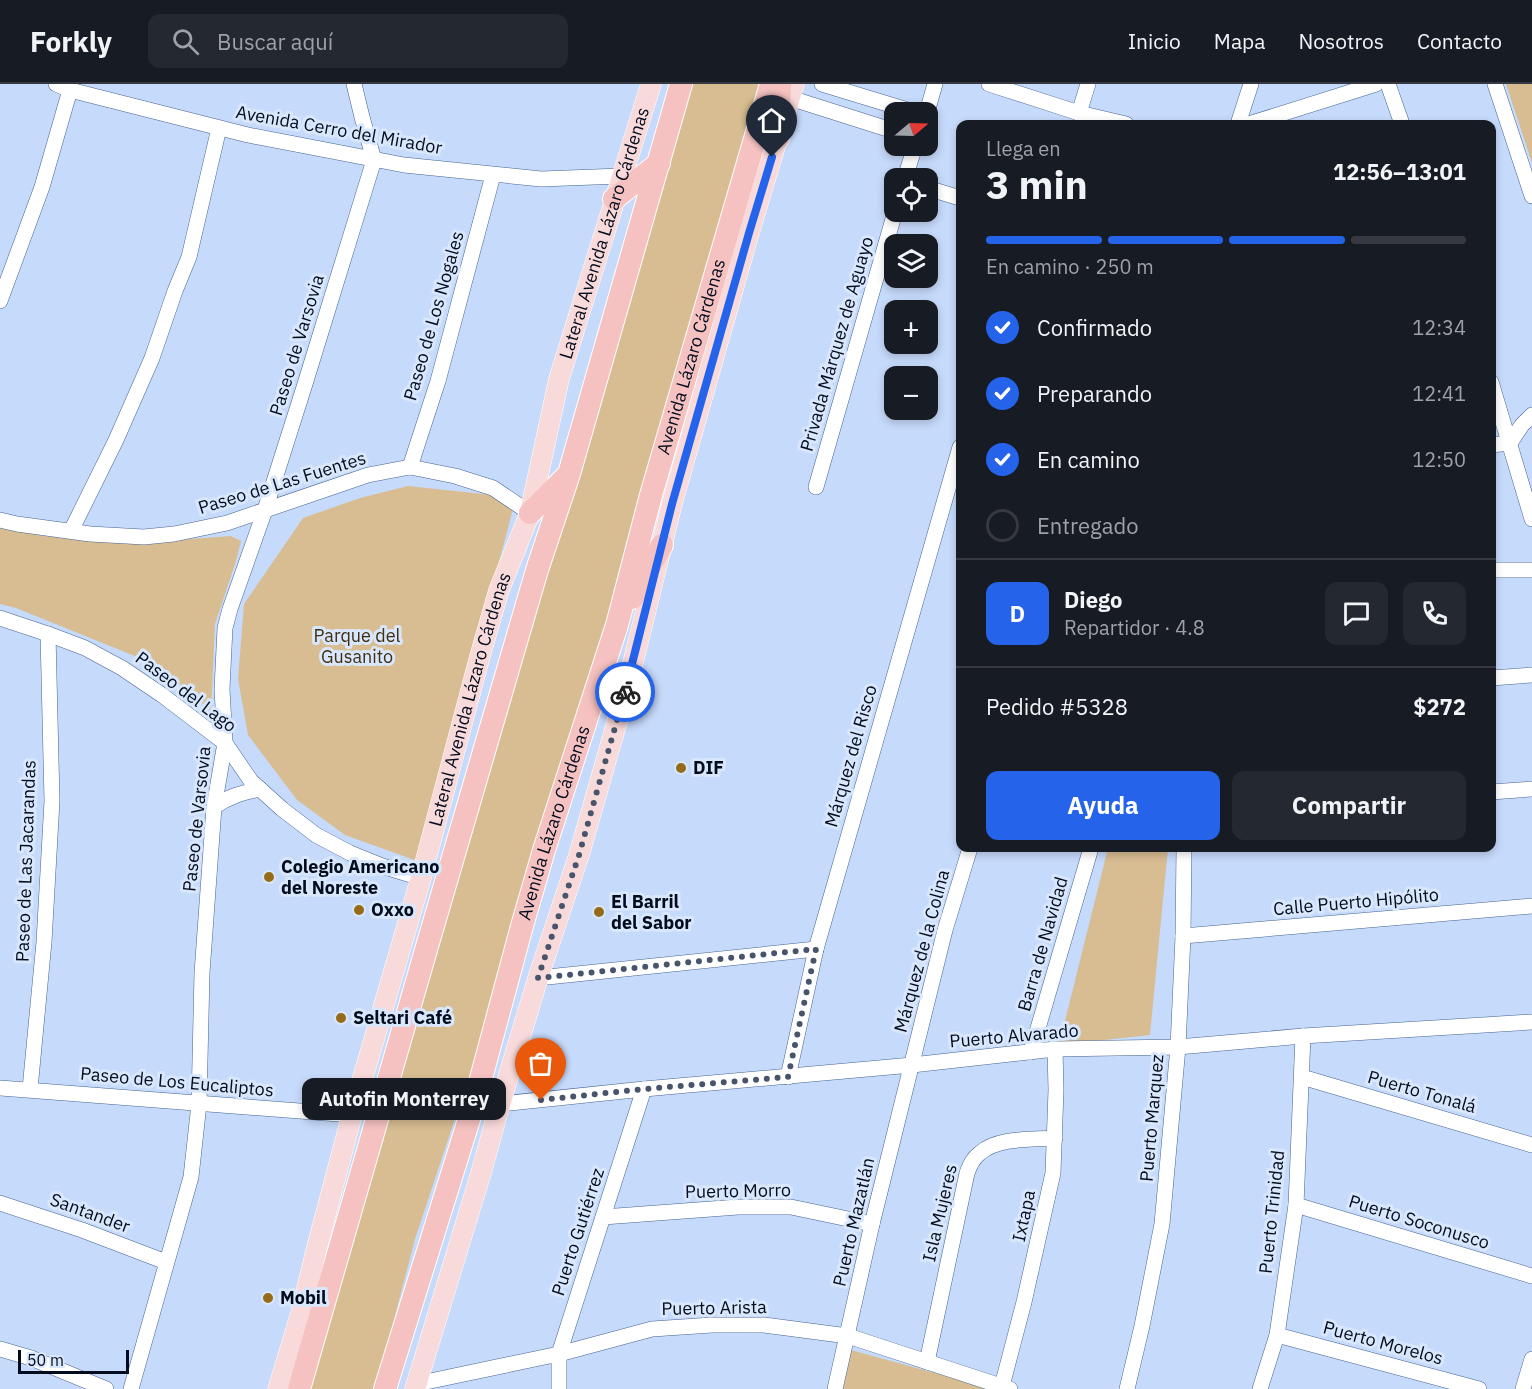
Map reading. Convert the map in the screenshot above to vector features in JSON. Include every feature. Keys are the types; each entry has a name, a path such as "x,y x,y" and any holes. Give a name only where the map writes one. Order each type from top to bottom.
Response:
{"highway":[{"path":"284,1387 491,728 537,570 569,474 681,84"},
{"name":"Avenida Lázaro Cárdenas","path":"385,1389 476,1097 541,861 617,625 651,495 771,84"},
{"path":"778,138 788,89"},
{"path":"614,199 658,163"},
{"path":"530,513 569,474"},
{"path":"617,625 662,545"}],"main road":[{"name":"Lateral Avenida Lázaro Cárdenas","path":"284,1387 317,1246 352,1115 421,878 480,656 496,601 530,513 559,379 651,84"},
{"path":"416,1386 538,978 579,855 627,687 662,545 749,233 778,138"}],"street":[{"path":"354,84 374,160"},
{"path":"822,84 884,103"},
{"path":"930,102 935,84"},
{"path":"989,84 1079,113 1109,120"},
{"path":"1079,113 1088,84"},
{"path":"1239,120 1251,84"},
{"path":"1263,120 1376,84"},
{"path":"1388,84 1401,120"},
{"path":"1495,84 1498,122 1532,196"},
{"path":"0,301 42,187 63,87"},
{"name":"Avenida Cerro del Mirador","path":"63,87 219,128 404,165 541,179 621,176"},
{"path":"788,89 884,127"},
{"path":"71,531 116,440 152,358 189,257 219,128"},
{"name":"Paseo de Varsovia","path":"131,1389 191,1177 199,1104 202,973 214,807 225,743 222,689 225,628 265,510 374,160"},
{"name":"Paseo de Los Nogales","path":"410,467 438,381 493,175"},
{"path":"938,191 956,197"},
{"name":"Privada Márquez de Aguayo","path":"816,487 893,222"},
{"path":"1496,398 1532,519"},
{"path":"1510,443 1532,415"},
{"path":"1496,444 1510,443"},
{"name":"Márquez del Risco","path":"788,1077 816,949 956,461"},
{"name":"Paseo de Las Fuentes","path":"0,520 90,534 144,537 174,534 227,524 368,475 410,467 455,476 493,488 530,513"},
{"path":"1496,570 1532,570"},
{"name":"Paseo del Lago","path":"0,618 85,648 122,668 225,743 251,781 282,810 316,835 350,853 421,878"},
{"name":"Paseo de Las Jacarandas","path":"30,1089 44,942 52,801 48,634"},
{"path":"1496,678 1532,675"},
{"path":"214,807 236,794 260,789"},
{"path":"1496,792 1532,789"},
{"name":"Márquez de la Colina","path":"912,1065 945,930 969,852"},
{"name":"Barra de Navidad","path":"1031,1052 1090,852"},
{"name":"Puerto Marquez","path":"1127,1389 1162,1224 1178,1047 1184,852"},
{"name":"Calle Puerto Hipólito","path":"1183,936 1532,906"},
{"path":"538,978 816,949"},
{"name":"Puerto Alvarado","path":"500,1104 912,1065 1055,1049 1178,1047 1303,1036 1532,1022"},
{"name":"Puerto Trinidad","path":"1260,1389 1277,1335 1296,1205 1303,1036"},
{"name":"Ixtapa","path":"1006,1388 1053,1173 1055,1049"},
{"name":"Puerto Mazatlán","path":"836,1389 872,1224 912,1065"},
{"name":"Puerto Tonalá","path":"1302,1077 1532,1145"},
{"name":"Paseo de Los Eucaliptos","path":"0,1088 352,1115"},
{"name":"Puerto Gutiérrez","path":"559,1389 559,1354 644,1089"},
{"name":"Isla Mujeres","path":"927,1362 967,1173 973,1160 980,1152 1000,1144 1055,1138"},
{"name":"Santander","path":"0,1203 82,1230 166,1262"},
{"name":"Puerto Soconusco","path":"1296,1205 1532,1276"},
{"name":"Puerto Morro","path":"603,1216 738,1206 791,1207 872,1224"},
{"name":"Puerto Arista","path":"416,1386 559,1354 652,1329 712,1325 764,1325 848,1336 1006,1388"},
{"name":"Puerto Morelos","path":"1277,1335 1479,1389"},
{"path":"0,1349 31,1358 106,1389"},
{"path":"1523,1389 1532,1359"}],"green space":[{"path":"690,84 773,84 504,971 415,1239 376,1389 302,1389"},
{"path":"1506,84 1532,84 1532,163"},
{"name":"Parque del Gusanito","path":"408,486 492,495 514,505 420,862 345,835 297,800 248,735 238,679 244,604 303,518 360,498"},
{"path":"0,525 43,536 149,542 231,536 241,541 215,624 211,711 157,665 16,608 0,604"},
{"path":"1107,852 1168,852 1150,1035 1059,1045"},
{"path":"851,1350 993,1389 843,1389"}],"way so far":[{"path":"541,1100 788,1077 816,949 538,978 579,855 625,692"}],"place":[{"name":"DIF","path":"681,768"},
{"name":"Colegio Americano del Noreste","path":"269,877"},
{"name":"Oxxo","path":"359,910"},
{"name":"El Barril del Sabor","path":"599,912"},
{"name":"Seltari Café","path":"341,1018"},
{"name":"Autofin Monterrey","path":"541,1100"},
{"name":"Mobil","path":"268,1298"}],"route":[{"path":"625,692 672,504 772,157"}]}
